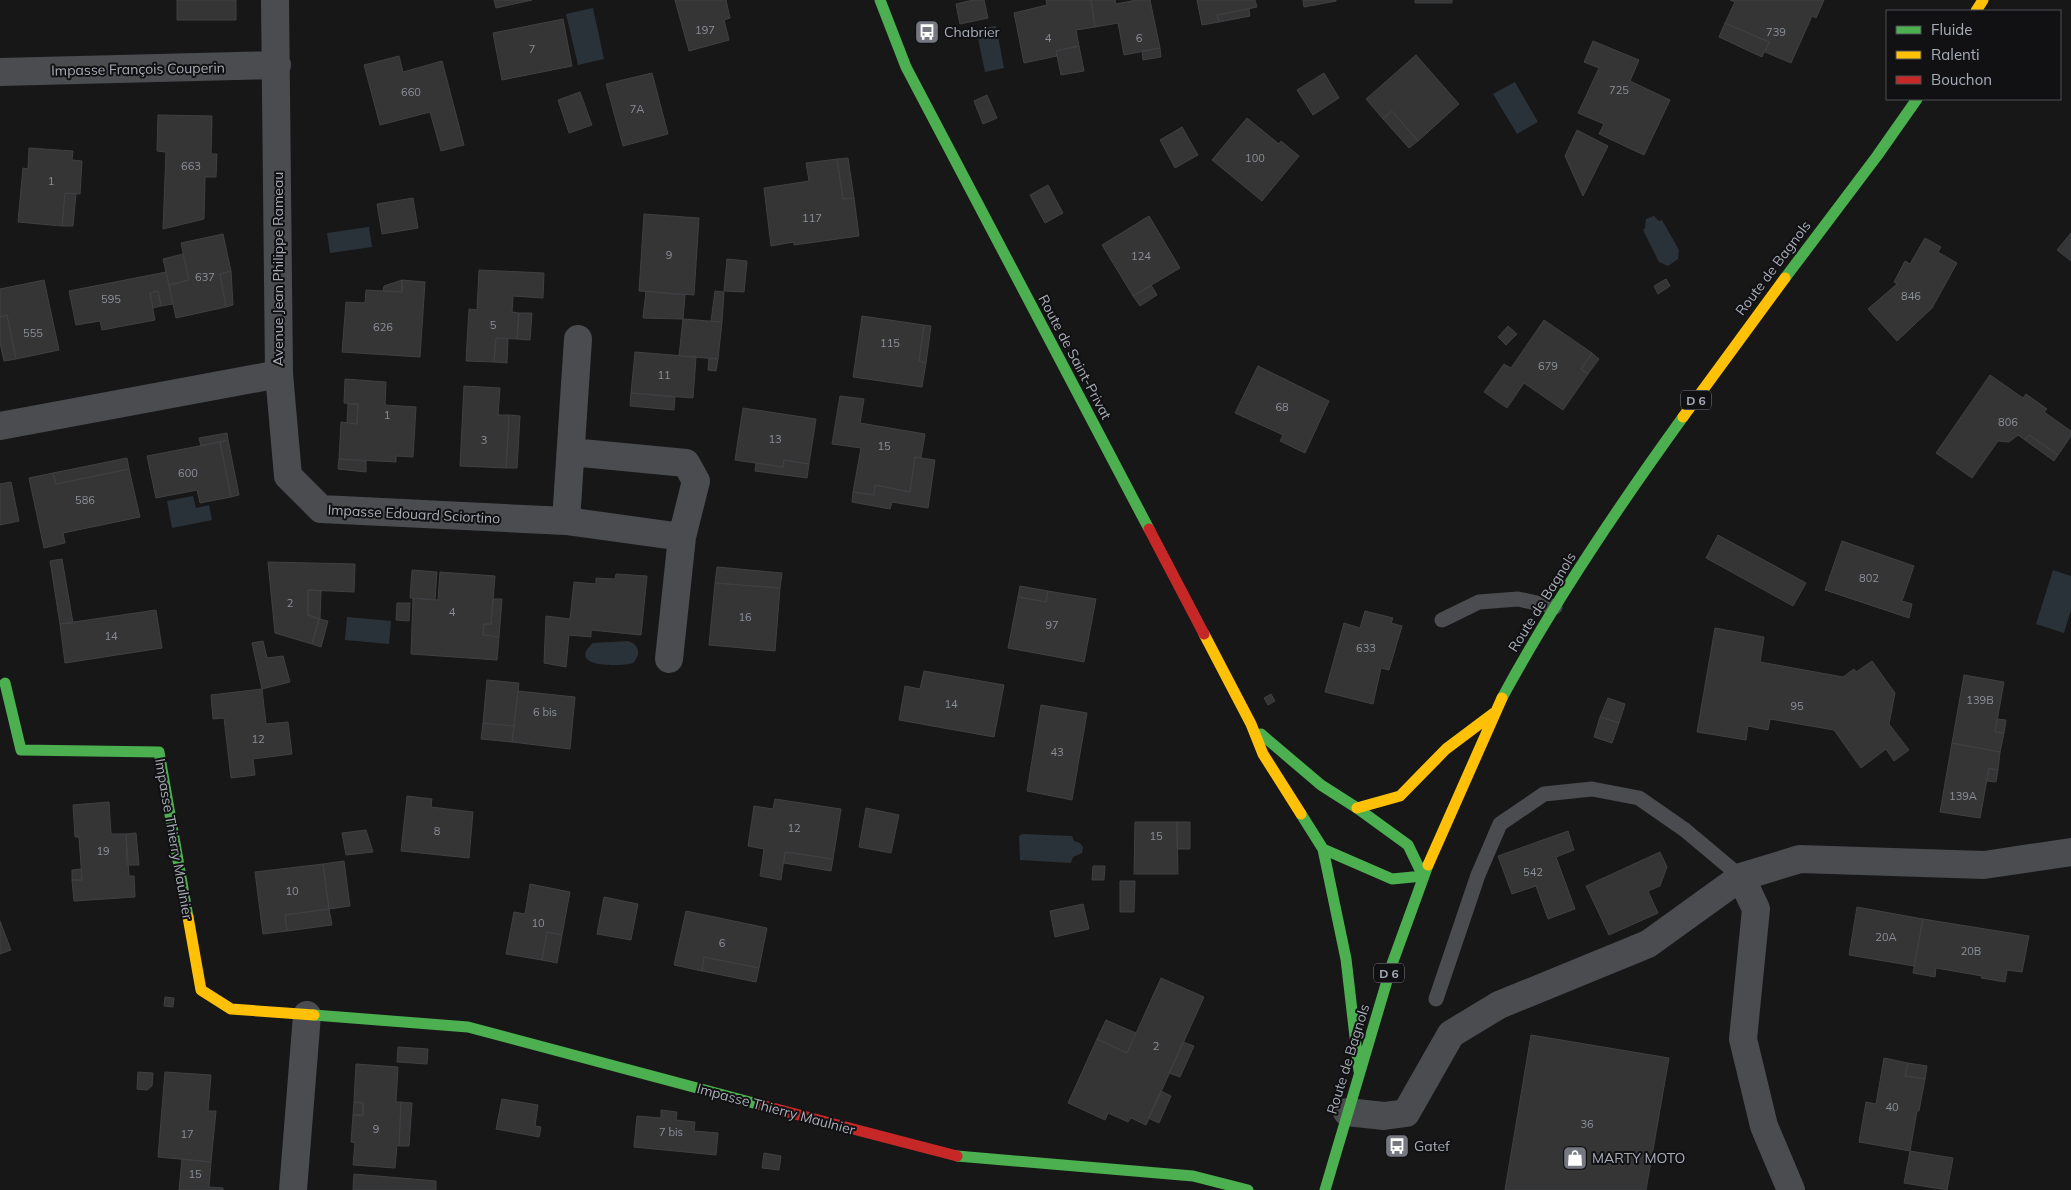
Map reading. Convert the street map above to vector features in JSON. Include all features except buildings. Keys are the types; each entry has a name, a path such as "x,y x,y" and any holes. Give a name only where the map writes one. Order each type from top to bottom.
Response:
{"street":[{"name":"Avenue Jean Philippe Rameau","path":"0,426 279,374 275,0"},
{"name":"Route de Saint-Privat","path":"880,0 906,67 1251,724 1264,754 1311,821 1323,849"},
{"name":"Impasse François Couperin","path":"0,72 277,65"},
{"name":"Route de Bagnols","path":"1325,1190 1392,964 1423,876 1494,714 1524,657 1555,607 1668,438 1916,100"},
{"path":"566,521 578,340"},
{"name":"Impasse Edouard Sciortino","path":"279,374 288,476 321,509 566,521 682,537"},
{"path":"571,452 686,463 696,481 682,537 668,659"},
{"name":"Impasse Thierry Maulnier","path":"5,683 21,750 159,752 201,990 231,1009 468,1027 952,1156 1193,1176 1248,1190"},
{"path":"1357,808 1400,796 1446,749 1494,714"},
{"path":"1251,724 1338,801 1357,808 1408,845 1423,876 1392,880 1323,849"},
{"path":"1323,849 1346,959 1359,1071"},
{"path":"1347,1112 1384,1116 1406,1113 1451,1034 1499,1005 1648,944 1741,878 1800,859 1984,865 2071,852"},
{"path":"1741,878 1756,909 1743,1039 1764,1126 1790,1190"},
{"path":"293,1190 306,1015"}],"lane":[{"path":"1442,620 1479,602 1518,599 1555,607"},
{"path":"1436,999 1478,875 1500,824 1544,794 1592,789 1639,798 1685,830 1741,878"}],"shaded area":[{"path":"593,8 604,59 578,65 566,14"},
{"path":"996,26 1004,68 985,72 976,29"},
{"path":"1515,82 1538,122 1517,134 1493,94"},
{"path":"1654,216 1659,221 1662,220 1679,250 1678,259 1668,266 1659,262 1643,230 1646,219"},
{"path":"369,227 372,247 330,253 327,233"},
{"path":"193,496 196,508 209,505 212,520 172,528 167,501"},
{"path":"2053,570 2071,576 2071,610 2064,633 2036,624"},
{"path":"347,617 391,621 389,644 345,640"},
{"path":"628,641 635,645 638,650 636,660 633,663 618,665 598,664 586,657 586,651 593,643"},
{"path":"1022,834 1072,836 1074,841 1080,843 1083,847 1082,853 1073,857 1071,863 1020,860 1019,836"}],"traffic: fast":[{"path":"880,0 906,67 1149,529"},
{"path":"1785,278 1877,156 1916,100"},
{"path":"1502,698 1522,661 1588,554 1683,417"},
{"path":"5,683 21,750 159,752 188,917"},
{"path":"1261,734 1321,785 1357,808 1408,845 1423,876 1392,879 1323,849"},
{"path":"1301,814 1323,849 1346,959 1359,1071"},
{"path":"1325,1190 1392,964 1428,865"},
{"path":"314,1015 468,1027 761,1105"},
{"path":"957,1156 1193,1176 1248,1190"}],"traffic: slow":[{"path":"1977,10 1983,0"},
{"path":"1683,417 1785,278"},
{"path":"1204,634 1251,724 1263,754 1301,814"},
{"path":"1428,865 1502,698"},
{"path":"1357,808 1400,796 1446,749 1494,713"},
{"path":"188,917 201,990 231,1009 314,1015"}],"traffic: jam":[{"path":"1149,529 1204,634"},
{"path":"761,1105 957,1156"}],"place":[{"name":"Chabrier","path":"927,32"},
{"name":"Gatef","path":"1397,1146"},
{"name":"MARTY MOTO","path":"1575,1158"}]}
